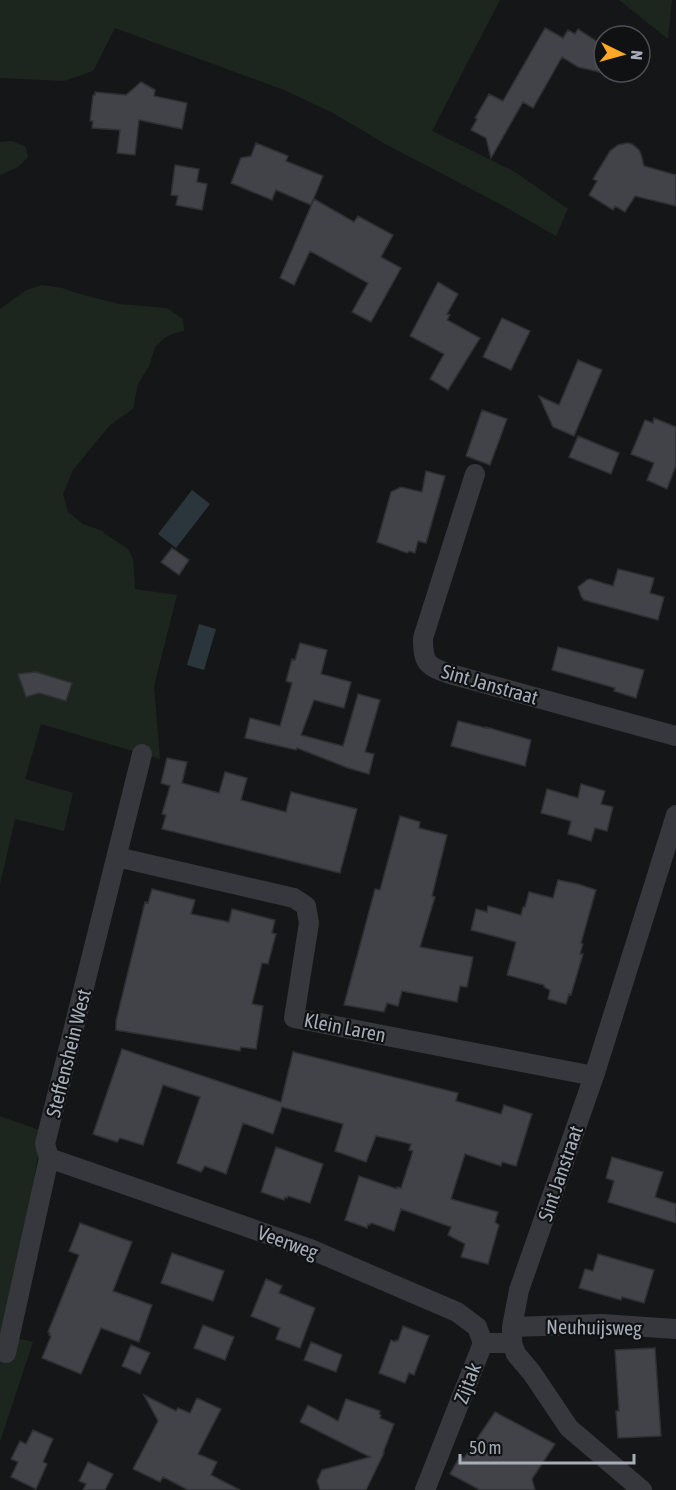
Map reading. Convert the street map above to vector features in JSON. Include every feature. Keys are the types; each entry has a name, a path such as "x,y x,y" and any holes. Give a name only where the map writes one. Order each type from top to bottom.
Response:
{"street":[{"name":"Sint Janstraat","path":"475,474 423,638 423,656 433,668 450,674 676,736"},
{"name":"Steffenshein West","path":"6,1353 40,1147 142,754"},
{"name":"Sint Janstraat","path":"512,1335 519,1290 594,1076 676,815"},
{"name":"Klein Laren","path":"117,856 294,898 306,906 309,923 294,1018 594,1076"},
{"name":"Veerweg","path":"40,1147 310,1249 457,1312 477,1327 483,1343"},
{"name":"Neuhuijsweg","path":"512,1335 602,1324 676,1329"},
{"path":"483,1343 512,1335 516,1354 532,1373 569,1428 642,1490"},
{"name":"Zijtak","path":"425,1490 483,1343"}],"shaded area":[{"path":"0,0 500,0 432,131 515,172 568,209 556,236 387,145 333,113 284,90 115,28 93,71 64,81 0,78"},
{"path":"619,0 672,0 668,39"},
{"path":"12,141 26,147 28,157 18,167 0,175 0,142"},
{"path":"42,285 62,288 119,304 167,308 183,319 184,331 164,338 155,347 149,366 138,384 133,409 110,425 73,470 63,494 68,512 83,524 103,531 128,549 133,559 135,589 177,595 154,686 160,759 41,724 25,779 73,793 64,831 15,819 0,885 0,309 26,290"},
{"path":"192,490 210,504 176,548 158,534"},
{"path":"199,624 216,629 204,670 187,665"},
{"path":"0,1116 42,1131 5,1335 33,1342 0,1442"}],"building":[{"path":"545,28 563,38 568,30 575,34 578,29 592,38 592,70 578,67 562,57 533,108 523,102 491,158 486,138 471,130 489,94 503,101"},
{"path":"141,82 155,90 154,96 187,103 182,129 139,120 135,155 117,153 120,130 92,128 93,121 90,121 93,95 95,92 126,95"},
{"path":"256,143 288,156 286,161 323,176 311,205 276,190 272,200 231,183 241,158 251,156"},
{"path":"627,143 639,150 644,166 676,175 676,206 635,196 625,212 615,206 613,210 589,195 597,181 593,179 610,151 618,145"},
{"path":"175,165 199,169 197,182 207,184 202,210 176,205 178,196 171,195"},
{"path":"314,199 354,222 358,216 393,235 381,257 401,268 371,322 352,312 368,283 310,251 294,285 280,278"},
{"path":"438,282 458,294 447,314 450,315 447,320 480,338 448,390 430,379 444,354 410,336"},
{"path":"502,318 530,331 511,370 483,357"},
{"path":"578,360 602,370 574,436 553,427 539,396 559,405"},
{"path":"482,410 507,419 490,465 466,456"},
{"path":"654,418 676,427 676,465 667,489 647,480 654,463 631,454 645,420 653,423"},
{"path":"578,436 619,453 611,474 569,457"},
{"path":"426,471 445,476 426,543 418,541 415,553 409,551 407,553 377,542 391,492 401,487 422,492"},
{"path":"172,548 189,560 179,575 161,562"},
{"path":"618,569 654,578 650,593 664,597 658,620 584,600 578,587 590,579 613,586"},
{"path":"300,643 327,650 321,674 351,682 344,708 314,700 301,735 343,746 358,694 380,700 365,752 374,754 369,774 297,748 296,750 245,738 250,718 280,726 292,683 286,681 292,659 295,660"},
{"path":"558,647 644,670 636,698 614,691 615,688 552,670"},
{"path":"36,672 72,683 66,701 39,693 26,697 18,674"},
{"path":"458,721 531,740 525,766 451,746"},
{"path":"167,758 187,762 182,783 219,793 225,772 247,778 241,800 286,812 291,792 357,809 340,873 162,829 166,815 162,814 170,786 161,783"},
{"path":"581,784 605,791 601,804 613,807 607,831 595,828 591,841 568,834 571,821 541,813 547,789 578,798"},
{"path":"400,816 420,822 419,828 447,835 432,896 435,897 420,947 473,957 467,987 460,986 457,1002 402,991 398,1006 387,1003 384,1012 344,1005 375,889 380,890"},
{"path":"558,880 596,890 581,943 583,944 580,954 583,954 571,995 569,994 566,1004 548,999 550,990 544,985 507,975 516,942 471,930 476,909 487,912 488,906 521,915 529,892 553,898"},
{"path":"152,889 195,900 191,914 229,922 232,909 275,920 272,933 276,934 268,964 262,963 252,1004 263,1006 256,1049 241,1047 240,1051 116,1030 116,1021 145,902 148,903"},
{"path":"122,1049 281,1102 293,1052 458,1093 456,1101 501,1114 504,1105 532,1114 516,1166 502,1162 501,1166 465,1154 451,1199 498,1212 495,1222 499,1225 488,1264 461,1257 465,1244 448,1235 451,1227 401,1209 394,1231 371,1223 367,1228 345,1220 359,1176 397,1189 397,1187 401,1188 413,1151 409,1150 411,1144 376,1136 366,1162 335,1151 343,1124 282,1107 273,1134 243,1123 226,1174 205,1166 201,1172 177,1163 200,1097 163,1085 143,1145 120,1138 117,1142 93,1134"},
{"path":"276,1147 323,1164 310,1203 288,1196 284,1200 261,1192"},
{"path":"612,1157 663,1172 655,1197 676,1204 676,1223 608,1202 614,1181 606,1178"},
{"path":"80,1223 132,1242 113,1291 152,1305 139,1342 101,1328 81,1374 42,1358 51,1336 48,1332 79,1255 69,1251"},
{"path":"172,1253 224,1271 213,1301 161,1283"},
{"path":"598,1254 654,1270 644,1303 622,1297 621,1300 579,1288 585,1269 593,1271"},
{"path":"266,1279 282,1286 279,1293 315,1308 300,1348 276,1339 280,1328 251,1316"},
{"path":"203,1325 234,1337 225,1360 194,1348"},
{"path":"403,1326 429,1336 414,1375 409,1373 405,1383 379,1373 391,1340 398,1341"},
{"path":"311,1342 342,1355 336,1372 304,1360"},
{"path":"131,1345 150,1353 140,1374 122,1366"},
{"path":"655,1348 661,1436 618,1438 616,1411 619,1411 615,1350"},
{"path":"144,1395 176,1411 178,1408 190,1413 197,1398 221,1409 198,1454 217,1462 211,1475 240,1490 188,1490 163,1477 160,1482 133,1469 158,1421"},
{"path":"346,1399 380,1411 380,1418 394,1424 384,1453 366,1490 320,1490 317,1481 322,1470 370,1457 300,1422 308,1405 338,1421"},
{"path":"495,1412 555,1444 532,1479 535,1490 480,1490 450,1474 460,1456 464,1458"},
{"path":"33,1430 53,1439 43,1462 47,1464 36,1489 11,1477 18,1462 11,1459 20,1441 26,1444"},
{"path":"88,1462 113,1474 105,1490 83,1490 86,1484 79,1481"}]}
